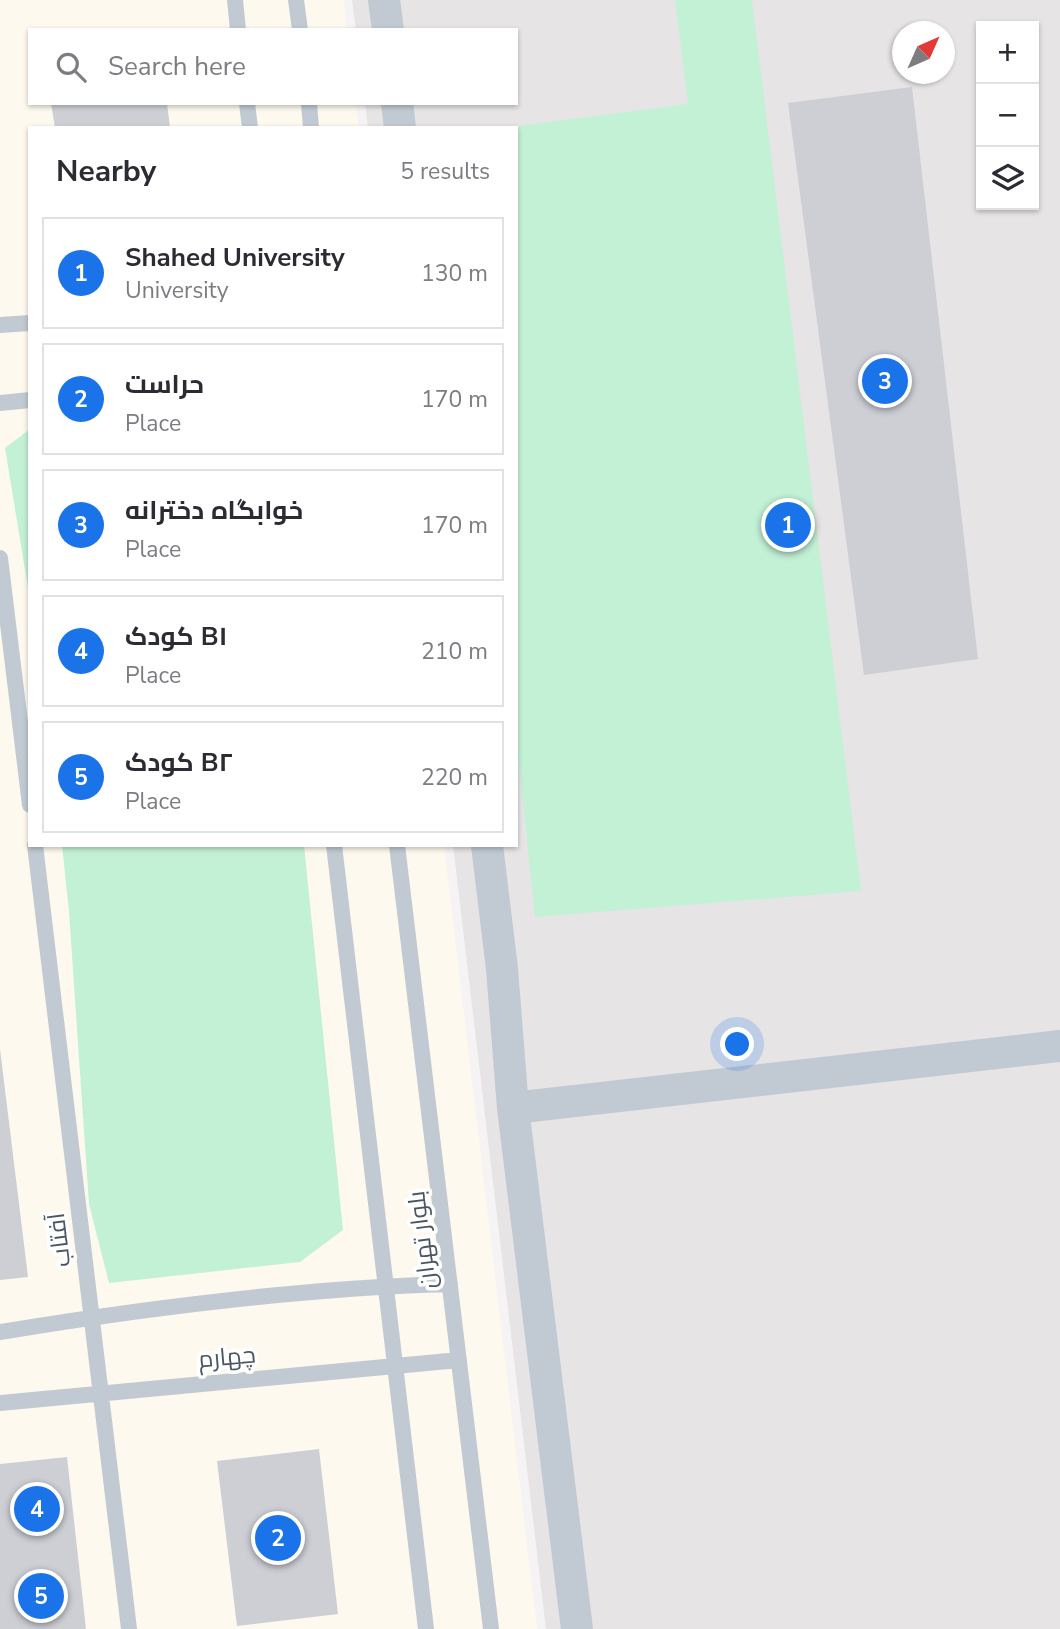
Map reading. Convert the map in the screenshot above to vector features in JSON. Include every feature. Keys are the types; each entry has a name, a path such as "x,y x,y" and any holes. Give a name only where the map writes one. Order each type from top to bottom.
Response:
{"street":[{"path":"384,0 388,28"},
{"path":"397,105 400,126"},
{"path":"487,847 502,968 513,1108 577,1629"},
{"path":"513,1108 1060,1046"}],"lane":[{"path":"235,0 238,28"},
{"path":"296,0 300,28"},
{"path":"247,105 250,126"},
{"path":"309,105 312,126"},
{"path":"0,325 28,323"},
{"path":"0,403 28,400"},
{"path":"0,558 28,789"},
{"name":"آفتاب","path":"35,847 129,1629"},
{"name":"بلوار تهران","path":"334,847 426,1629"},
{"name":"بلوار تهران","path":"397,847 491,1629"},
{"path":"0,1332 91,1317 386,1286 450,1283"},
{"name":"چهارم","path":"0,1403 100,1391 459,1360"}],"shaded area":[{"path":"0,0 344,0 347,28 28,28 28,105 356,105 359,126 28,126 28,847 444,847 537,1629 0,1629"},
{"path":"352,0 1060,0 1060,1629 546,1629 453,847 518,847 518,126 368,126 365,105 518,105 518,28 356,28"}],"green space":[{"path":"675,0 752,0 861,891 535,917 518,753 518,126 688,104"},
{"path":"28,431 28,588 5,448"},
{"path":"62,847 304,847 343,1230 300,1262 109,1283 89,1204"}],"building":[{"path":"912,87 978,659 864,675 788,103"},
{"path":"51,105 167,105 170,126 55,126"},
{"path":"0,1049 28,1277 0,1280"},
{"path":"319,1449 338,1614 237,1626 217,1461"},
{"path":"67,1457 86,1629 0,1629 0,1464"}],"place":[{"name":"خوابگاه دخترانه","path":"885,381"},
{"name":"Shahed University","path":"788,525"},
{"name":"کودک B۱","path":"37,1509"},
{"name":"حراست","path":"278,1538"},
{"name":"کودک B۲","path":"41,1596"}]}
